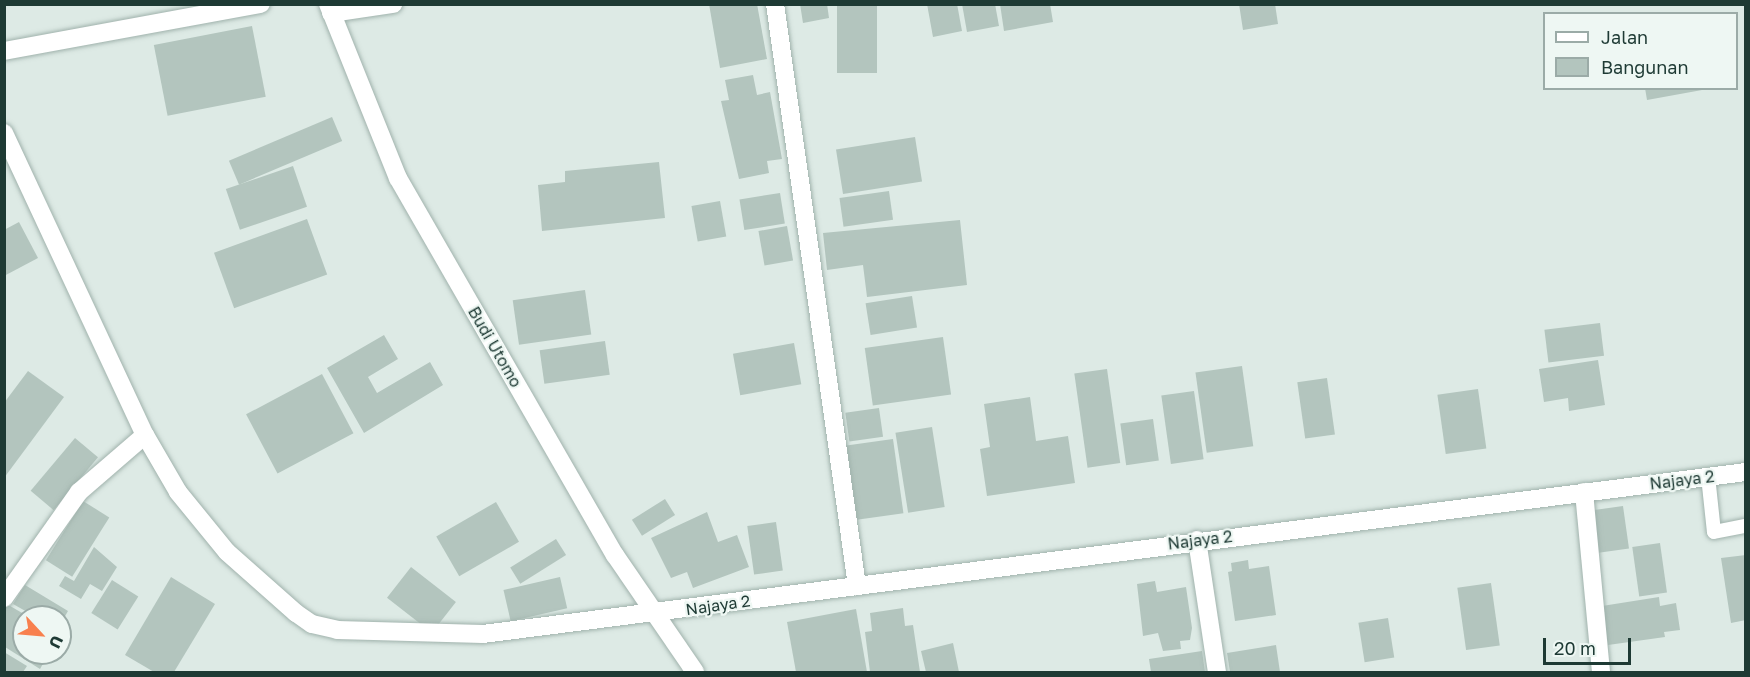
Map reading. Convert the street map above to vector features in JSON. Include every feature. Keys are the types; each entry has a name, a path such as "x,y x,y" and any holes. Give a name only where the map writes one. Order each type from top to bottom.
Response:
{"street":[{"path":"4,51 261,4"},
{"path":"330,9 393,4"},
{"path":"775,4 857,586"},
{"name":"Budi Utomo","path":"330,9 398,178 615,555 695,672"},
{"name":"Najaya 2","path":"4,133 145,435 178,492 226,552 312,624 405,635 483,634 655,614 1197,540 1746,472"},
{"path":"4,598 79,492 145,435"},
{"path":"1584,492 1601,672"},
{"path":"1197,540 1217,672"}],"lane":[{"path":"1708,476 1714,532 1746,526"}],"building":[{"path":"709,4 757,4 767,59 720,68"},
{"path":"800,4 827,4 829,18 803,23"},
{"path":"837,4 877,4 877,73 837,73"},
{"path":"927,4 957,4 962,31 933,37"},
{"path":"962,4 995,4 999,26 967,32"},
{"path":"1000,4 1050,4 1053,22 1004,31"},
{"path":"1239,4 1275,4 1278,24 1243,30"},
{"path":"252,26 266,97 168,116 154,45"},
{"path":"753,75 757,95 770,92 782,159 767,161 769,173 739,179 721,101 729,100 725,80"},
{"path":"1645,90 1702,90 1647,100"},
{"path":"332,117 342,141 239,185 229,161"},
{"path":"915,137 922,181 843,194 836,150"},
{"path":"659,162 665,218 542,231 538,185 565,182 565,171"},
{"path":"293,166 307,207 240,230 226,189"},
{"path":"889,191 893,220 844,227 839,198"},
{"path":"780,193 785,224 744,230 740,199"},
{"path":"720,201 726,236 698,241 691,206"},
{"path":"307,219 327,274 234,308 214,253"},
{"path":"960,220 967,285 867,297 863,265 827,270 823,233"},
{"path":"19,222 38,258 4,276 4,230"},
{"path":"787,226 793,260 765,266 758,231"},
{"path":"585,290 591,335 519,345 513,300"},
{"path":"912,296 917,328 871,335 866,303"},
{"path":"1600,323 1604,356 1548,363 1544,330"},
{"path":"384,335 398,359 368,377 377,393 430,362 443,385 364,433 327,368"},
{"path":"943,337 951,394 873,405 865,348"},
{"path":"605,341 610,375 544,384 540,350"},
{"path":"794,343 801,384 740,395 733,354"},
{"path":"1598,360 1605,405 1569,411 1568,398 1544,402 1539,369"},
{"path":"1242,366 1253,446 1207,453 1195,373"},
{"path":"1107,369 1120,463 1088,468 1074,374"},
{"path":"28,371 64,397 4,478 4,403"},
{"path":"322,374 353,433 278,474 246,414"},
{"path":"1327,378 1335,434 1305,439 1297,382"},
{"path":"1478,389 1486,448 1446,454 1437,395"},
{"path":"1194,391 1204,459 1171,464 1161,396"},
{"path":"1030,397 1036,441 1068,436 1075,483 987,496 980,449 990,447 984,404"},
{"path":"879,408 883,437 849,441 845,413"},
{"path":"1153,419 1159,461 1126,465 1120,424"},
{"path":"932,427 945,507 908,513 895,433"},
{"path":"75,438 98,457 54,510 31,491"},
{"path":"893,439 903,513 857,520 846,446"},
{"path":"665,499 675,515 642,536 632,520"},
{"path":"83,501 109,517 72,577 46,560"},
{"path":"496,502 519,542 459,576 436,536"},
{"path":"1623,506 1629,549 1593,554 1587,511"},
{"path":"707,512 718,542 737,535 749,567 693,588 687,572 671,578 651,538"},
{"path":"776,522 783,571 754,575 747,526"},
{"path":"556,539 566,555 520,584 510,568"},
{"path":"1660,543 1667,593 1639,596 1632,547"},
{"path":"94,547 117,567 102,591 90,584 81,599 59,586 65,576 74,581"},
{"path":"1746,555 1746,620 1731,623 1721,558"},
{"path":"1248,560 1249,569 1269,566 1276,615 1235,621 1228,572 1232,571 1231,563"},
{"path":"411,567 456,602 432,633 387,598"},
{"path":"171,577 215,604 174,672 154,672 125,655"},
{"path":"560,577 567,608 511,621 503,590"},
{"path":"112,580 138,596 118,630 91,613"},
{"path":"1155,581 1157,592 1186,587 1192,628 1190,640 1180,641 1181,649 1163,651 1158,633 1143,636 1137,584"},
{"path":"1491,583 1500,645 1466,650 1457,588"},
{"path":"25,585 58,605 15,605 13,604"},
{"path":"1659,597 1660,606 1676,603 1680,630 1664,632 1665,637 1608,645 1602,606"},
{"path":"5,603 12,607 12,651 5,647"},
{"path":"903,608 905,626 913,625 920,672 870,672 865,632 872,631 870,613"},
{"path":"856,609 867,672 796,672 787,622"},
{"path":"1388,618 1394,658 1365,662 1358,623"},
{"path":"953,643 959,672 926,672 921,651"},
{"path":"1276,645 1280,672 1230,672 1227,653"},
{"path":"1202,651 1205,672 1151,672 1149,659"},
{"path":"4,652 12,657 12,665 27,666 23,672 4,672"}]}
